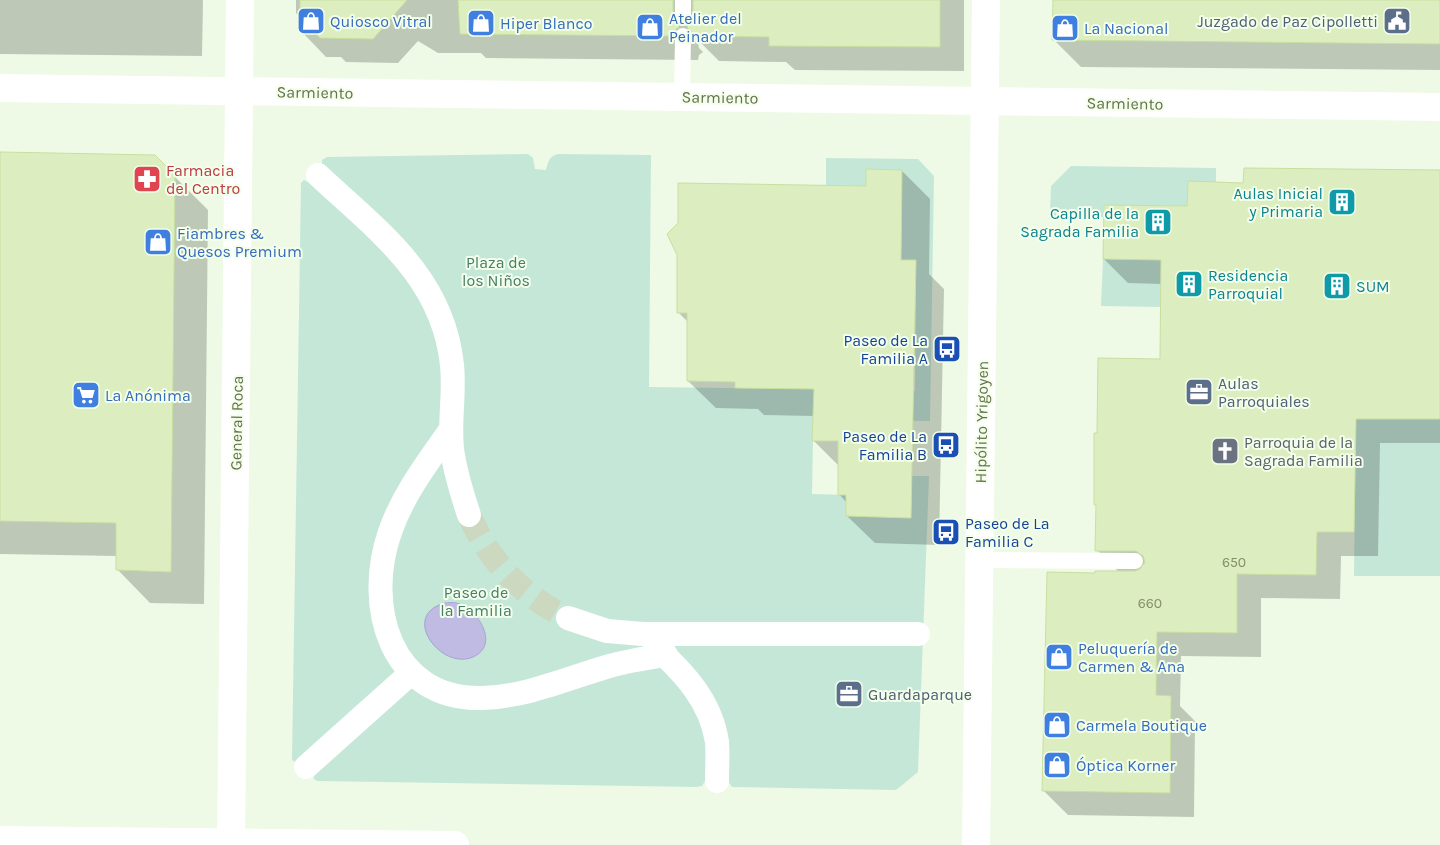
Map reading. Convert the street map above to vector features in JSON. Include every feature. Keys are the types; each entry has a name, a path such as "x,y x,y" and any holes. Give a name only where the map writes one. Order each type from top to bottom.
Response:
{"street":[{"name":"General Roca","path":"231,844 240,0"},
{"name":"Hipólito Yrigoyen","path":"976,845 986,0"},
{"name":"Sarmiento","path":"0,88 1440,107"},
{"path":"318,175 394,246 414,270 433,298 450,348 453,386 452,449 469,515"},
{"path":"451,429 407,494 390,534 384,554 381,592 384,621 392,647 411,673 434,689 465,697 482,698 519,694 608,666 666,655"},
{"path":"568,618 607,631 642,634 918,634"},
{"path":"642,634 666,655 691,682 708,709 717,743 717,781"},
{"path":"306,767 411,673"},
{"path":"0,840 455,845"}],"lane":[{"path":"683,0 683,18"},
{"path":"682,97 683,36"},
{"path":"979,560 1135,561"}],"green space":[{"name":"Paseo de la Familia","path":"528,154 533,158 535,169 546,170 551,158 558,154 651,155 649,387 814,389 812,494 846,495 846,516 911,518 912,476 929,476 918,772 896,790 732,787 728,781 705,781 702,786 696,787 317,781 314,779 313,773 292,760 301,183 304,180 310,183 324,167 322,160 327,157"},
{"path":"826,158 918,159 934,176 930,421 835,420 835,390 915,391 916,261 901,260 902,170 866,169 866,186 826,185"},
{"path":"1071,166 1216,168 1216,182 1188,182 1187,206 1104,205 1103,217 1050,216 1051,186"},
{"path":"1103,259 1161,260 1161,307 1101,306"},
{"path":"1356,419 1440,419 1440,576 1354,576"}],"shaded area":[{"path":"445,603 455,603 464,606 471,611 483,627 485,644 481,651 473,657 461,659 449,656 438,649 430,640 425,629 425,618 432,609"}],"building":[{"path":"300,0 407,0 373,39 320,38 315,33 300,32"},
{"path":"458,0 673,0 673,18 679,27 675,30 673,36 460,34"},
{"path":"693,0 940,0 940,47 769,46 769,37 693,36 687,27 693,18"},
{"path":"1053,0 1440,0 1440,44 1052,40"},
{"name":"La Anónima","path":"0,152 155,155 175,175 171,572 116,570 116,523 0,521"},
{"path":"1244,168 1440,170 1440,419 1356,419 1354,532 1317,532 1316,575 1237,574 1237,633 1157,632 1156,695 1171,696 1170,793 1042,791 1047,572 1095,573 1095,571 1135,571 1140,569 1145,562 1143,556 1136,551 1095,551 1094,433 1097,433 1098,358 1160,359 1161,260 1103,259 1104,205 1187,206 1188,181 1243,183"},
{"path":"866,169 902,170 901,260 916,260 911,518 846,516 846,495 838,495 838,441 812,441 814,389 735,388 735,382 687,381 687,313 677,313 677,255 667,234 678,223 678,183 866,186"}],"tunnel":[{"path":"469,515 487,548 509,576 536,599 568,618"}],"place":[{"name":"Quiosco Vitral","path":"311,21"},
{"name":"Juzgado de Paz Cipolletti","path":"1397,21"},
{"name":"Hiper Blanco","path":"481,23"},
{"name":"Atelier del Peinador","path":"650,27"},
{"name":"La Nacional","path":"1065,28"},
{"name":"Farmacia del Centro","path":"147,179"},
{"name":"Aulas Inicial y Primaria","path":"1342,202"},
{"name":"Capilla de la Sagrada Familia","path":"1158,222"},
{"name":"Fiambres & Quesos Premium","path":"158,242"},
{"name":"Residencia Parroquial","path":"1189,284"},
{"name":"SUM","path":"1337,286"},
{"name":"Paseo de La Familia A","path":"947,349"},
{"name":"Aulas Parroquiales","path":"1199,392"},
{"name":"La Anónima","path":"86,395"},
{"name":"Paseo de La Familia B","path":"946,445"},
{"name":"Parroquia de la Sagrada Familia","path":"1225,451"},
{"name":"Paseo de La Familia C","path":"946,532"},
{"name":"Peluquería de Carmen & Ana","path":"1059,657"},
{"name":"Guardaparque","path":"849,694"},
{"name":"Carmela Boutique","path":"1057,725"},
{"name":"Óptica Korner","path":"1057,765"}],"park label":[{"name":"Plaza de los Niños","path":"496,271"}]}
